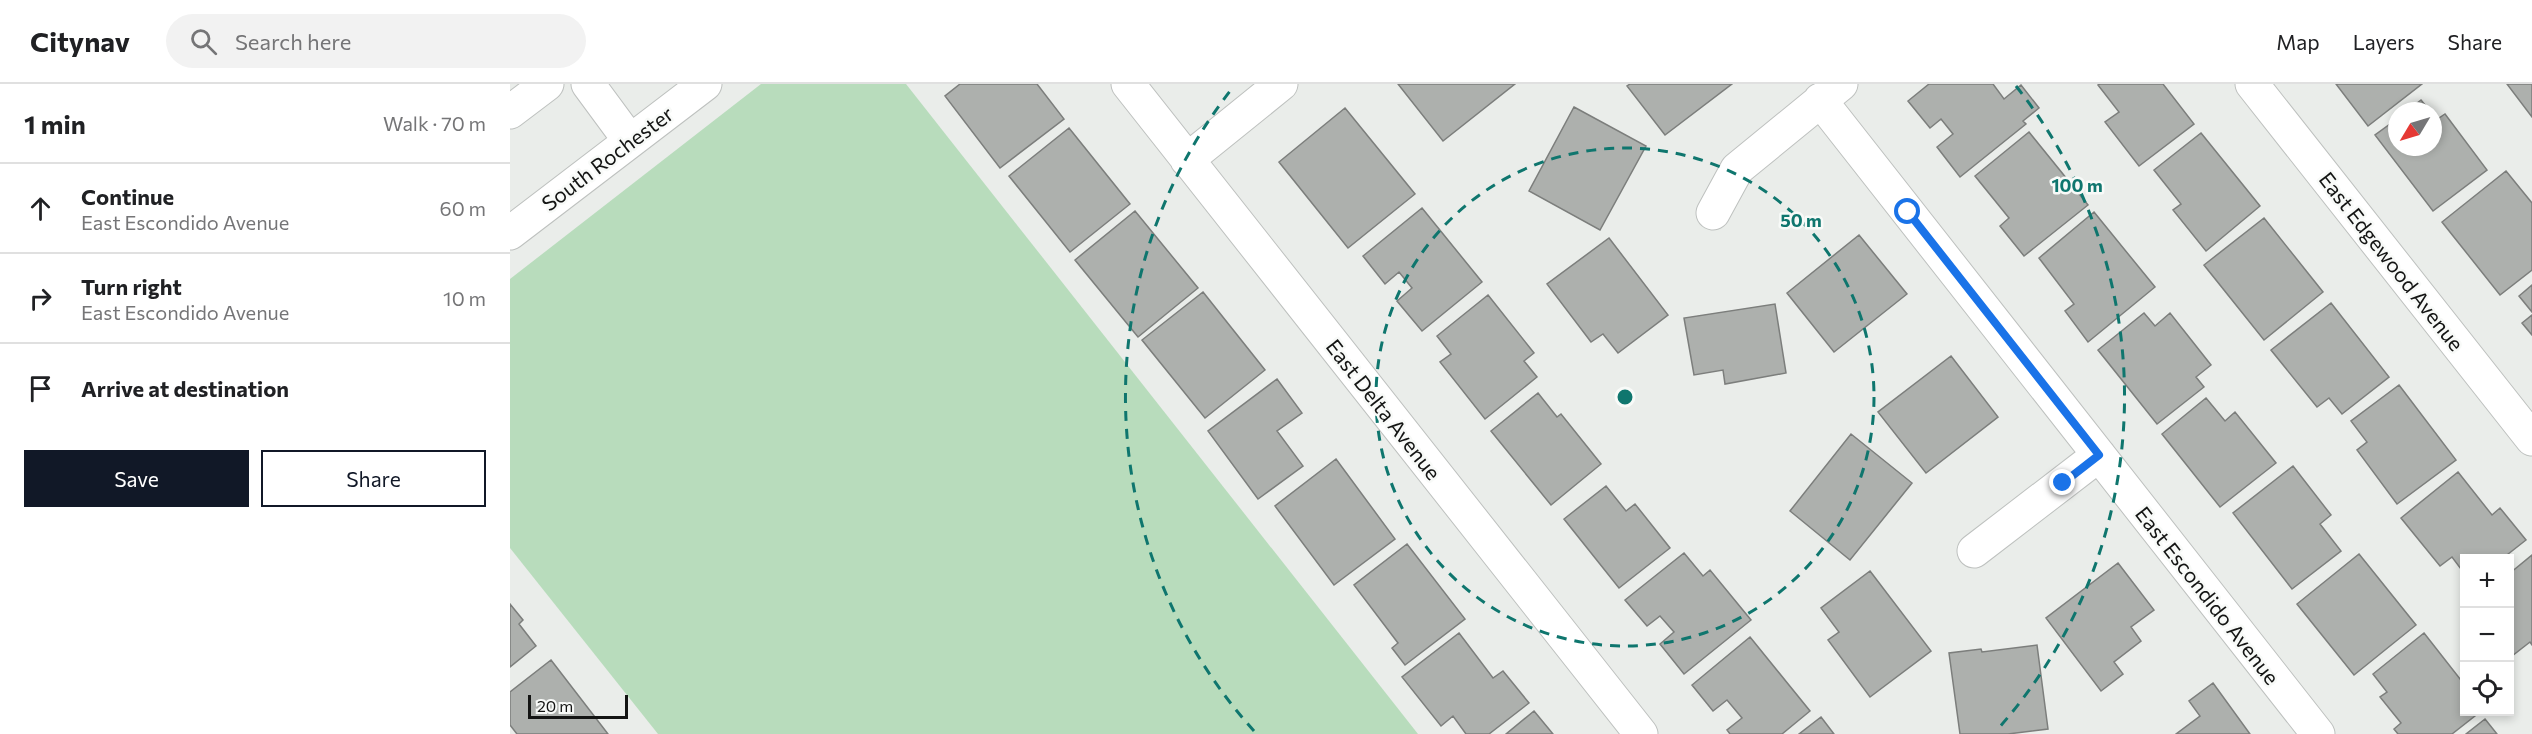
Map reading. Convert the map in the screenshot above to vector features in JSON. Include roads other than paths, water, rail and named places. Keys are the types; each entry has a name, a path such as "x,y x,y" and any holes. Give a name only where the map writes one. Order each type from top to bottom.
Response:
{"street":[{"path":"510,112 547,84"},
{"path":"588,84 630,141"},
{"name":"South Rochester","path":"510,232 705,84"},
{"name":"East Delta Avenue","path":"1128,84 1641,734"},
{"path":"1187,160 1281,84"},
{"name":"East Edgewood Avenue","path":"2252,84 2532,439"},
{"path":"1713,213 1737,169 1831,92"},
{"name":"East Escondido Avenue","path":"1831,92 2099,455 2318,734"},
{"path":"1974,551 2099,455"}]}
